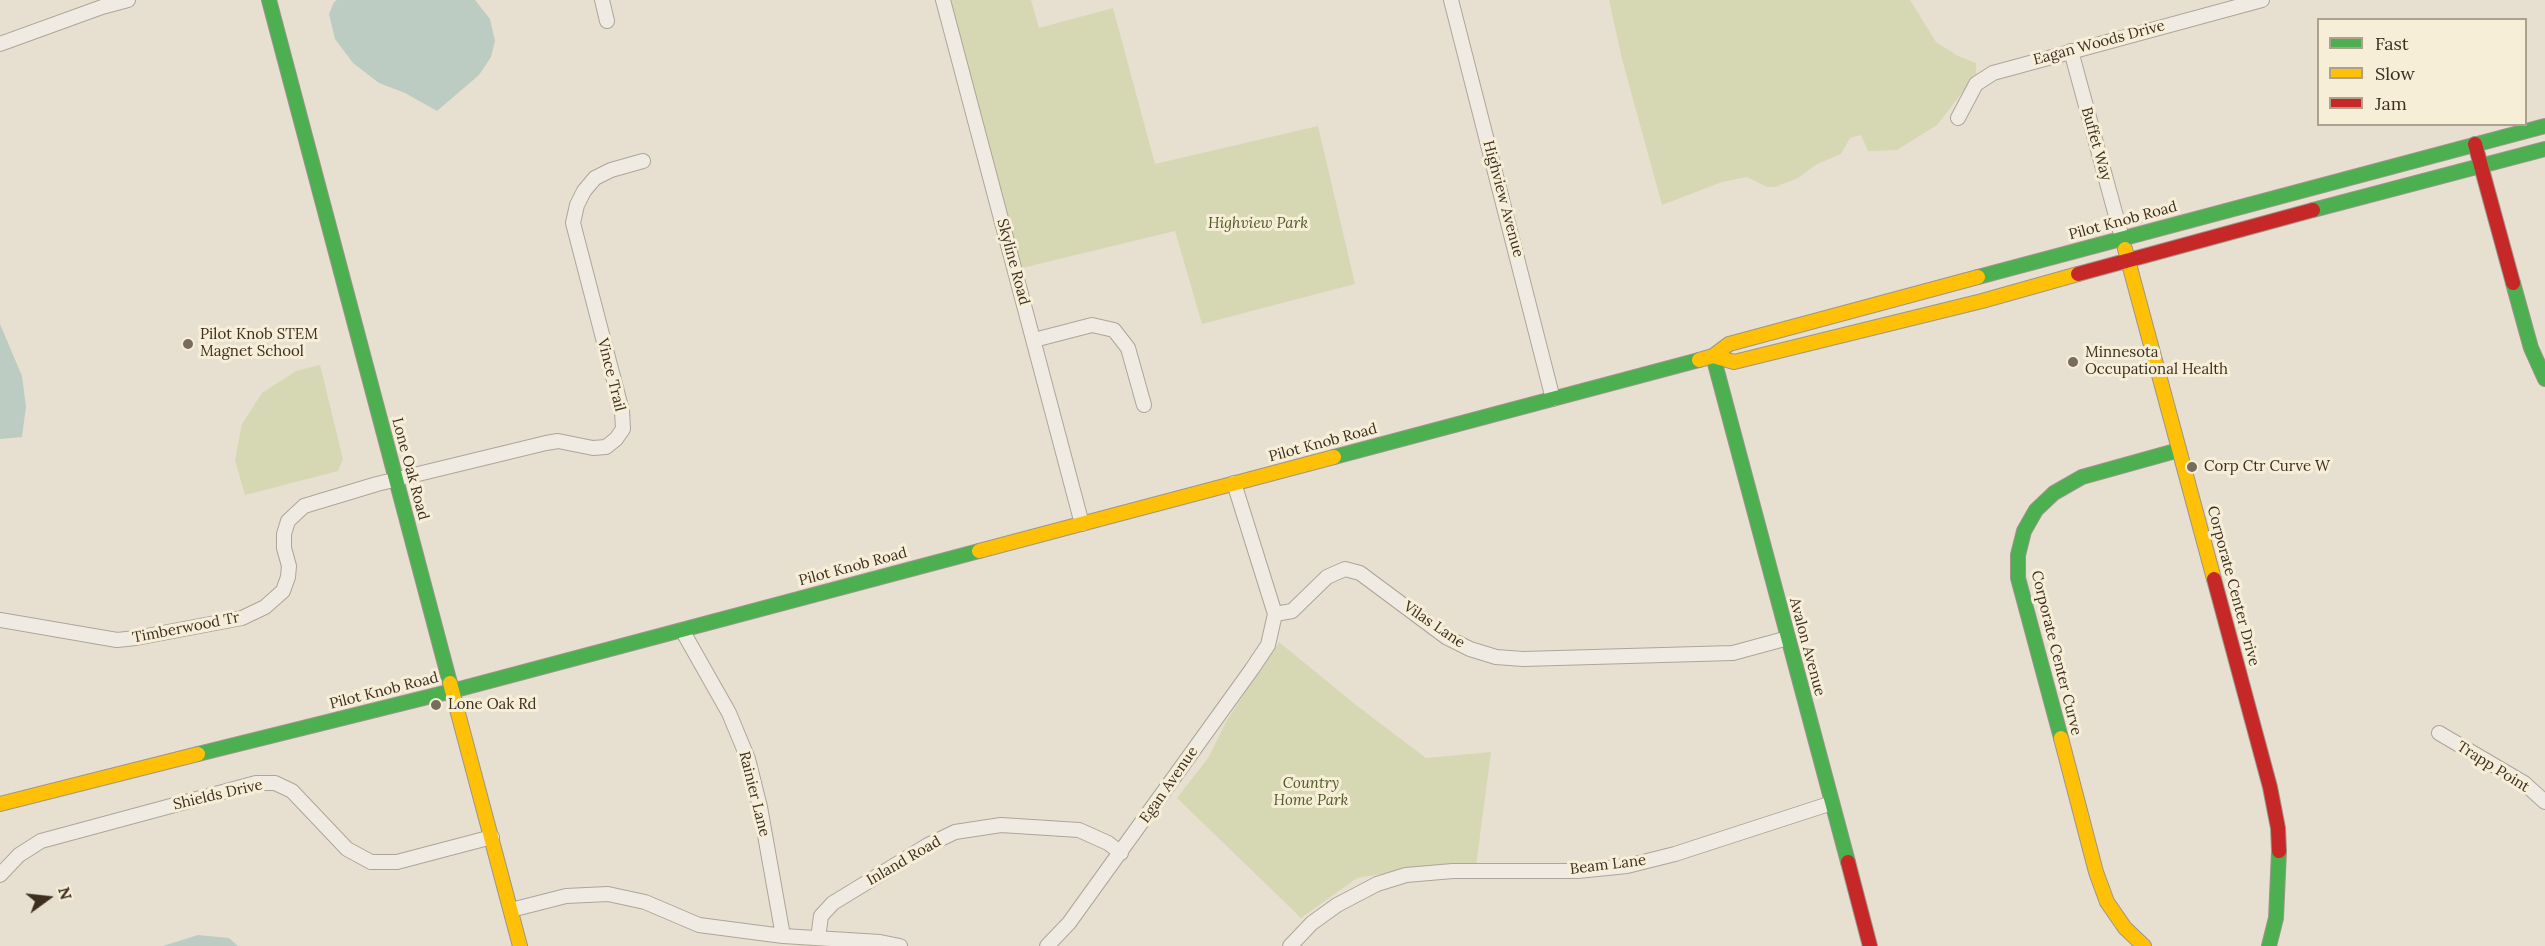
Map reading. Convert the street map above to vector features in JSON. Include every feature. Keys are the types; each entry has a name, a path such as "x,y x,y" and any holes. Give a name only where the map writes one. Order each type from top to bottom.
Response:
{"main road":[{"name":"Lone Oak Road","path":"269,0 520,946"},
{"name":"Pilot Knob Road","path":"0,804 452,691 1553,399 1713,356 1729,344 1808,322 2545,126"},
{"path":"2489,141 2497,169"},
{"path":"2475,144 2531,348 2545,379"},
{"name":"Pilot Knob Road","path":"1713,356 1734,362 1982,301 2481,167 2497,169 2545,149"},
{"name":"Corporate Center Drive","path":"2122,238 2270,787 2278,828 2280,870 2276,918 2269,946"},
{"path":"1808,322 1814,342"},
{"name":"Avalon Avenue","path":"1713,356 1870,946"},
{"name":"Corporate Center Curve","path":"2144,946 2125,928 2107,902 2096,872 2018,578 2018,555 2025,531 2036,510 2054,493 2082,477 2179,450"}],"street":[{"path":"0,44 102,7 128,0"},
{"path":"602,0 607,21"},
{"name":"Skyline Road","path":"943,0 1082,524"},
{"name":"Highview Avenue","path":"1451,0 1553,399"},
{"name":"Eagan Woods Drive","path":"1958,118 1976,84 1993,73 2262,0"},
{"name":"Buffet Way","path":"2071,51 2122,238"},
{"name":"Vince Trail","path":"396,481 546,443 558,441 593,448 606,447 616,439 623,429 622,411 573,223 577,205 584,191 595,178 611,170 643,161"},
{"path":"1034,340 1092,325 1114,330 1128,348 1143,405"},
{"name":"Timberwood Tr","path":"0,620 117,640 136,639 242,618 266,607 283,591 289,566 284,548 284,534 288,521 298,510 377,484 396,481"},
{"path":"1234,483 1275,614"},
{"name":"Vilas Lane","path":"1275,614 1292,611 1327,577 1345,569 1360,573 1446,637 1470,649 1496,657 1523,659 1733,653 1788,638"},
{"name":"Egan Avenue","path":"1047,946 1069,923 1121,853 1268,645 1275,614"},
{"name":"Rainier Lane","path":"682,630 729,713 748,759 760,807 783,936"},
{"name":"Trapp Point","path":"2439,733 2524,783 2545,802"},
{"name":"Shields Drive","path":"0,875 19,855 41,841 256,783 274,783 292,791 347,849 371,862 397,862 492,837"},
{"name":"Beam Lane","path":"1290,946 1312,923 1336,905 1377,884 1407,875 1453,871 1578,871 1627,866 1675,854 1832,803"},
{"name":"Inland Road","path":"818,938 821,916 833,903 928,845 955,832 1001,825 1079,830 1108,843 1121,853"},
{"path":"511,910 566,896 608,894 645,902 699,925 783,936 880,942 900,946"}],"green space":[{"name":"Highview Park","path":"950,0 1031,0 1039,28 1113,8 1155,164 1318,126 1355,284 1202,324 1175,231 1022,268"},
{"path":"1609,0 1910,0 1936,42 1958,56 1976,63 1976,75 1937,125 1897,150 1868,151 1861,135 1850,138 1841,154 1817,164 1798,178 1775,187 1767,187 1747,177 1722,182 1662,205 1622,59"},
{"path":"320,365 343,459 338,471 245,495 235,460 242,424 262,393 296,371"},
{"name":"Country Home Park","path":"1279,642 1426,758 1491,752 1476,866 1399,871 1357,878 1301,918 1177,798 1208,758 1227,720"}],"shaded area":[{"path":"337,0 475,0 490,19 495,41 491,57 479,75 437,111 405,93 379,83 353,63 335,39 329,14"},
{"path":"0,324 22,376 26,407 22,437 0,439"},
{"path":"198,935 229,938 238,946 163,946"}],"traffic: fast":[{"path":"269,0 450,683"},
{"path":"1978,277 2545,126"},
{"path":"2313,210 2545,149"},
{"path":"2513,283 2531,348 2545,379"},
{"path":"1713,356 1848,862"},
{"path":"1334,457 1699,360"},
{"path":"2061,738 2018,578 2018,555 2024,531 2036,510 2054,493 2082,477 2179,450"},
{"path":"198,754 452,691 979,551"},
{"path":"2269,946 2276,918 2279,851"}],"traffic: slow":[{"path":"2125,249 2214,579"},
{"path":"1713,356 1734,362 1982,301 2078,274"},
{"path":"1699,360 1713,356 1729,344 1978,277"},
{"path":"979,551 1334,457"},
{"path":"450,683 520,946"},
{"path":"2061,738 2096,872 2107,902 2125,928 2144,946"},
{"path":"0,804 198,754"}],"traffic: jam":[{"path":"2475,144 2513,283"},
{"path":"2078,274 2313,210"},
{"path":"2214,579 2270,787 2278,828 2279,851"},
{"path":"1848,862 1870,946"}],"place":[{"name":"Pilot Knob STEM Magnet School","path":"188,344"},
{"name":"Minnesota Occupational Health","path":"2073,362"},
{"name":"Corp Ctr Curve W","path":"2192,467"},
{"name":"Lone Oak Rd","path":"436,705"}]}
